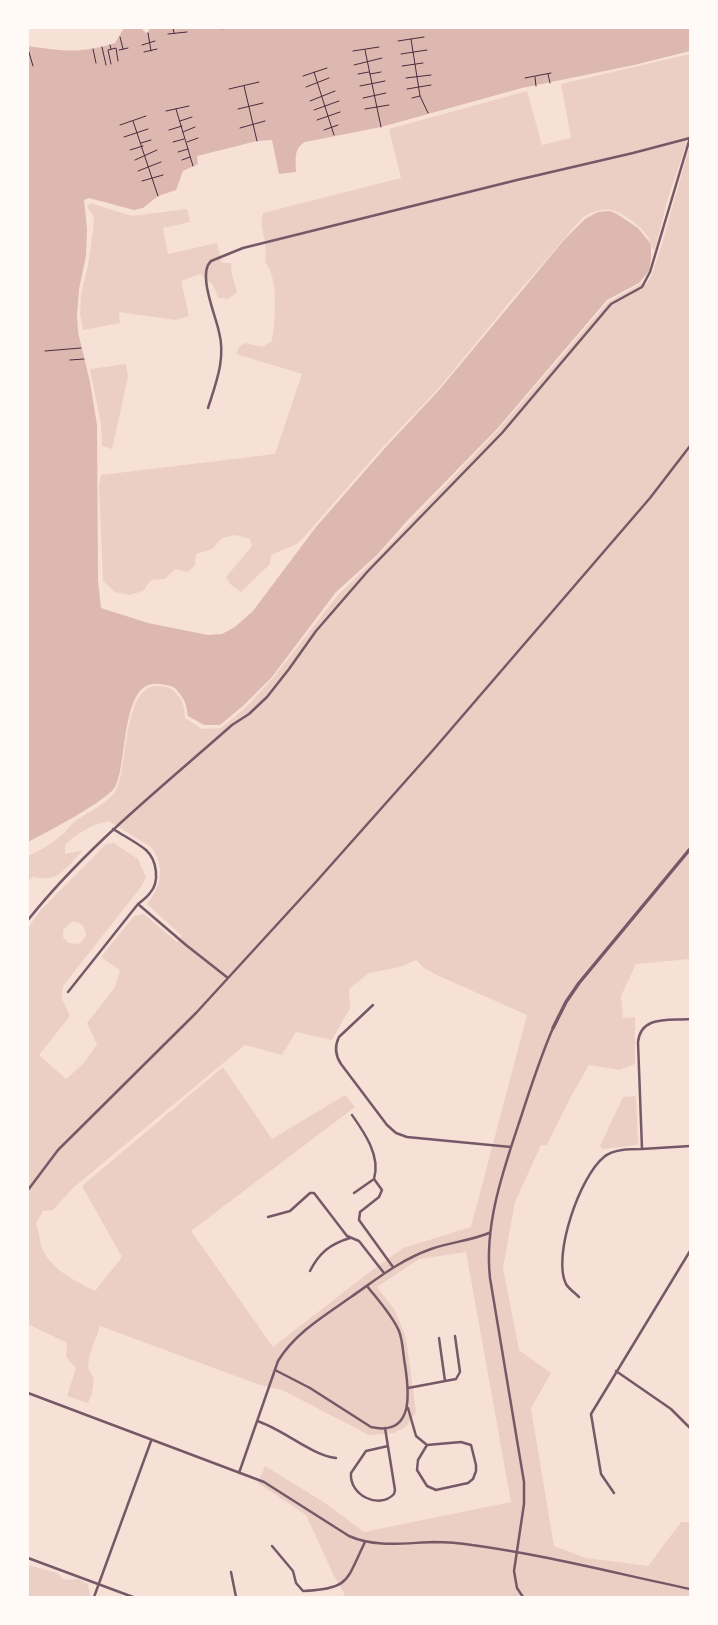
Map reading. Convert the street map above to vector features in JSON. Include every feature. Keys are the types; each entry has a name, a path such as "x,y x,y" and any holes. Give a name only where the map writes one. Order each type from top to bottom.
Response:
{"street":[{"path":"208,408 218,375 223,350 207,286 205,270 207,265 211,262 243,248 690,138"},
{"path":"28,920 49,895 113,829 232,725 249,714 266,697 289,669 316,631 368,571 502,433 611,304 642,287 650,272 690,138"},
{"path":"28,1190 58,1150 146,1064 228,978 434,749 650,498 690,446"},
{"path":"68,992 138,904 150,893 154,886 156,870 154,863 146,850 113,829"},
{"path":"523,1597 519,1592 515,1580 517,1552 524,1504 524,1482 490,1278 488,1261 489,1233 511,1147 541,1056 566,1002 579,983 690,849"},
{"path":"138,904 228,978"},
{"path":"373,1006 342,1033 336,1043 338,1060 387,1125 396,1133 407,1137 511,1147"},
{"path":"642,1149 638,1042 639,1031 646,1024 690,1019"},
{"path":"352,1115 370,1142 377,1170 374,1178 354,1193"},
{"path":"579,1297 567,1286 564,1270 566,1233 573,1208 595,1166 603,1157 621,1150 690,1146"},
{"path":"374,1178 382,1190 382,1194 360,1212 359,1220 393,1267"},
{"path":"268,1217 290,1211 310,1193 314,1193 350,1238 359,1241 384,1273"},
{"path":"239,1472 275,1370 284,1351 299,1336 393,1267 431,1248 447,1243 478,1238 489,1233"},
{"path":"310,1272 313,1264 331,1245 350,1238"},
{"path":"614,1493 601,1474 590,1416 594,1406 689,1255 690,1250"},
{"path":"367,1286 399,1332 408,1388 408,1408 416,1436 427,1445 461,1442 471,1445 476,1465 476,1472 473,1478 468,1483 436,1490 427,1486 417,1470 418,1460 427,1445"},
{"path":"408,1388 456,1379 460,1372 455,1336"},
{"path":"439,1338 445,1381"},
{"path":"275,1370 310,1388 365,1423 378,1428 391,1426 402,1419 408,1408"},
{"path":"616,1371 671,1409 690,1428"},
{"path":"28,1393 151,1441 239,1472 272,1486 349,1536 365,1542 383,1544 448,1543 517,1552 690,1589"},
{"path":"257,1421 296,1439 313,1450 336,1458"},
{"path":"385,1428 388,1446 394,1494 390,1498 370,1501 360,1495 356,1489 351,1474 366,1450 388,1446"},
{"path":"94,1597 151,1441"},
{"path":"272,1546 292,1571 296,1583 303,1591 325,1590 337,1587 345,1582 365,1542"},
{"path":"28,1558 133,1597"},
{"path":"231,1572 236,1597"}],"path":[{"path":"173,28 174,34"},
{"path":"168,34 187,32"},
{"path":"148,33 151,51"},
{"path":"120,37 123,49"},
{"path":"398,41 424,37"},
{"path":"411,39 420,96 428,113"},
{"path":"142,45 155,41"},
{"path":"110,45 111,49 108,50 111,64"},
{"path":"102,47 106,65"},
{"path":"353,51 379,47"},
{"path":"111,49 116,48 118,62"},
{"path":"119,50 128,48"},
{"path":"28,49 32,66"},
{"path":"144,52 157,49"},
{"path":"93,50 96,63"},
{"path":"365,50 381,127"},
{"path":"401,54 427,50"},
{"path":"354,65 382,58"},
{"path":"402,66 423,63"},
{"path":"303,76 327,68"},
{"path":"314,72 334,135"},
{"path":"358,74 381,72"},
{"path":"548,73 550,83"},
{"path":"525,78 551,73"},
{"path":"406,78 431,75"},
{"path":"535,76 536,86"},
{"path":"306,88 329,78"},
{"path":"360,86 385,81"},
{"path":"229,89 259,82"},
{"path":"407,89 431,85"},
{"path":"244,86 257,141"},
{"path":"310,101 335,91"},
{"path":"363,98 386,93"},
{"path":"412,98 420,96"},
{"path":"314,110 339,101"},
{"path":"238,109 263,103"},
{"path":"365,109 389,105"},
{"path":"166,111 189,106"},
{"path":"176,109 193,166"},
{"path":"317,120 340,112"},
{"path":"120,125 146,116"},
{"path":"180,121 192,117"},
{"path":"133,121 143,146 158,196"},
{"path":"240,128 265,121"},
{"path":"324,130 338,125"},
{"path":"169,130 182,126"},
{"path":"183,132 195,128"},
{"path":"124,137 148,129"},
{"path":"173,142 185,138"},
{"path":"186,142 198,138"},
{"path":"141,143 152,140"},
{"path":"130,150 143,146"},
{"path":"178,152 188,149"},
{"path":"135,160 157,150"},
{"path":"182,160 190,157"},
{"path":"138,171 161,162"},
{"path":"142,181 162,175"},
{"path":"46,351 81,348"},
{"path":"70,360 84,359"}],"shaded area":[{"path":"124,28 141,28 146,33 150,28 690,28 690,51 634,65 522,88 381,127 305,142 297,151 296,172 279,174 272,140 257,141 197,156 198,164 183,171 176,190 158,196 143,208 134,210 89,198 84,200 87,229 86,256 79,289 77,315 78,332 90,382 97,425 98,581 101,608 148,623 208,635 222,634 235,627 253,611 316,527 384,449 440,389 564,240 585,219 598,212 610,211 617,214 638,228 651,244 651,259 649,271 639,283 607,300 497,429 407,521 377,555 336,592 272,677 243,706 220,725 204,725 188,716 185,701 176,689 168,685 159,684 146,686 138,694 131,708 119,776 115,787 110,793 89,808 61,825 28,842 28,46 62,50 92,49 115,43"},
{"path":"690,54 690,959 636,964 621,996 623,1018 635,1017 635,1064 619,1070 589,1065 569,1100 547,1145 541,1145 515,1202 503,1268 519,1350 551,1373 531,1408 554,1546 586,1558 648,1566 681,1522 690,1522 690,1597 343,1597 344,1593 334,1576 306,1515 258,1483 265,1466 325,1503 364,1532 511,1502 466,1252 419,1259 377,1287 395,1310 406,1338 416,1412 407,1426 394,1433 369,1435 282,1390 260,1385 100,1326 89,1357 88,1368 94,1379 92,1393 88,1403 67,1396 76,1368 66,1357 67,1343 28,1324 28,928 39,912 106,844 114,843 138,859 146,877 141,887 63,986 62,999 70,1016 39,1055 66,1079 84,1063 97,1044 87,1023 115,987 120,970 101,957 134,916 144,914 177,942 182,936 147,904 156,890 160,876 159,862 156,854 151,847 109,821 97,824 85,830 65,845 65,854 83,850 67,868 56,876 50,878 33,877 28,881 28,856 43,849 64,833 75,821 104,802 114,793 120,777 133,710 139,697 148,688 160,686 168,687 177,694 181,700 185,718 202,729 221,728 244,709 273,678 338,595 378,556 498,430 608,302 644,282 646,284 651,277 689,148 685,148 667,201 655,250 652,248 651,242 647,236 636,224 616,211 596,211 583,217 508,304 439,388 382,448 304,537 297,544 271,555 270,564 241,592 230,584 226,577 252,546 250,539 235,535 222,538 212,549 196,554 195,565 188,572 175,569 165,579 151,580 143,591 130,595 115,592 103,581 99,485 101,475 275,454 302,374 236,354 239,347 245,343 262,347 272,341 275,300 272,278 265,262 266,248 262,224 263,213 401,178 389,129 527,91 542,145 571,138 561,84","holes":["72,922 78,922 85,930 86,936 79,944 68,943 63,937 63,930","416,960 424,968 439,976 527,1015 471,1227 403,1248 273,1347 191,1231 355,1107 345,1095 272,1139 223,1067 82,1186 122,1257 95,1291 64,1274 51,1262 42,1248 36,1223 43,1211 53,1210 73,1188 245,1045 282,1055 296,1032 332,1040 350,1008 349,989 369,973 400,967"]},
{"path":"90,203 132,216 187,209 190,222 163,228 168,254 217,243 222,263 231,263 232,275 237,292 228,299 218,298 213,285 200,274 181,281 189,316 175,320 119,312 120,323 83,330 80,315 81,295 88,265 94,217 87,207"},
{"path":"126,364 128,377 112,449 102,446 101,424 90,369"},
{"path":"636,1096 638,1145 603,1149 600,1146 623,1097"},
{"path":"28,1565 57,1573 64,1580 78,1579 88,1584 90,1597 28,1597"}]}
